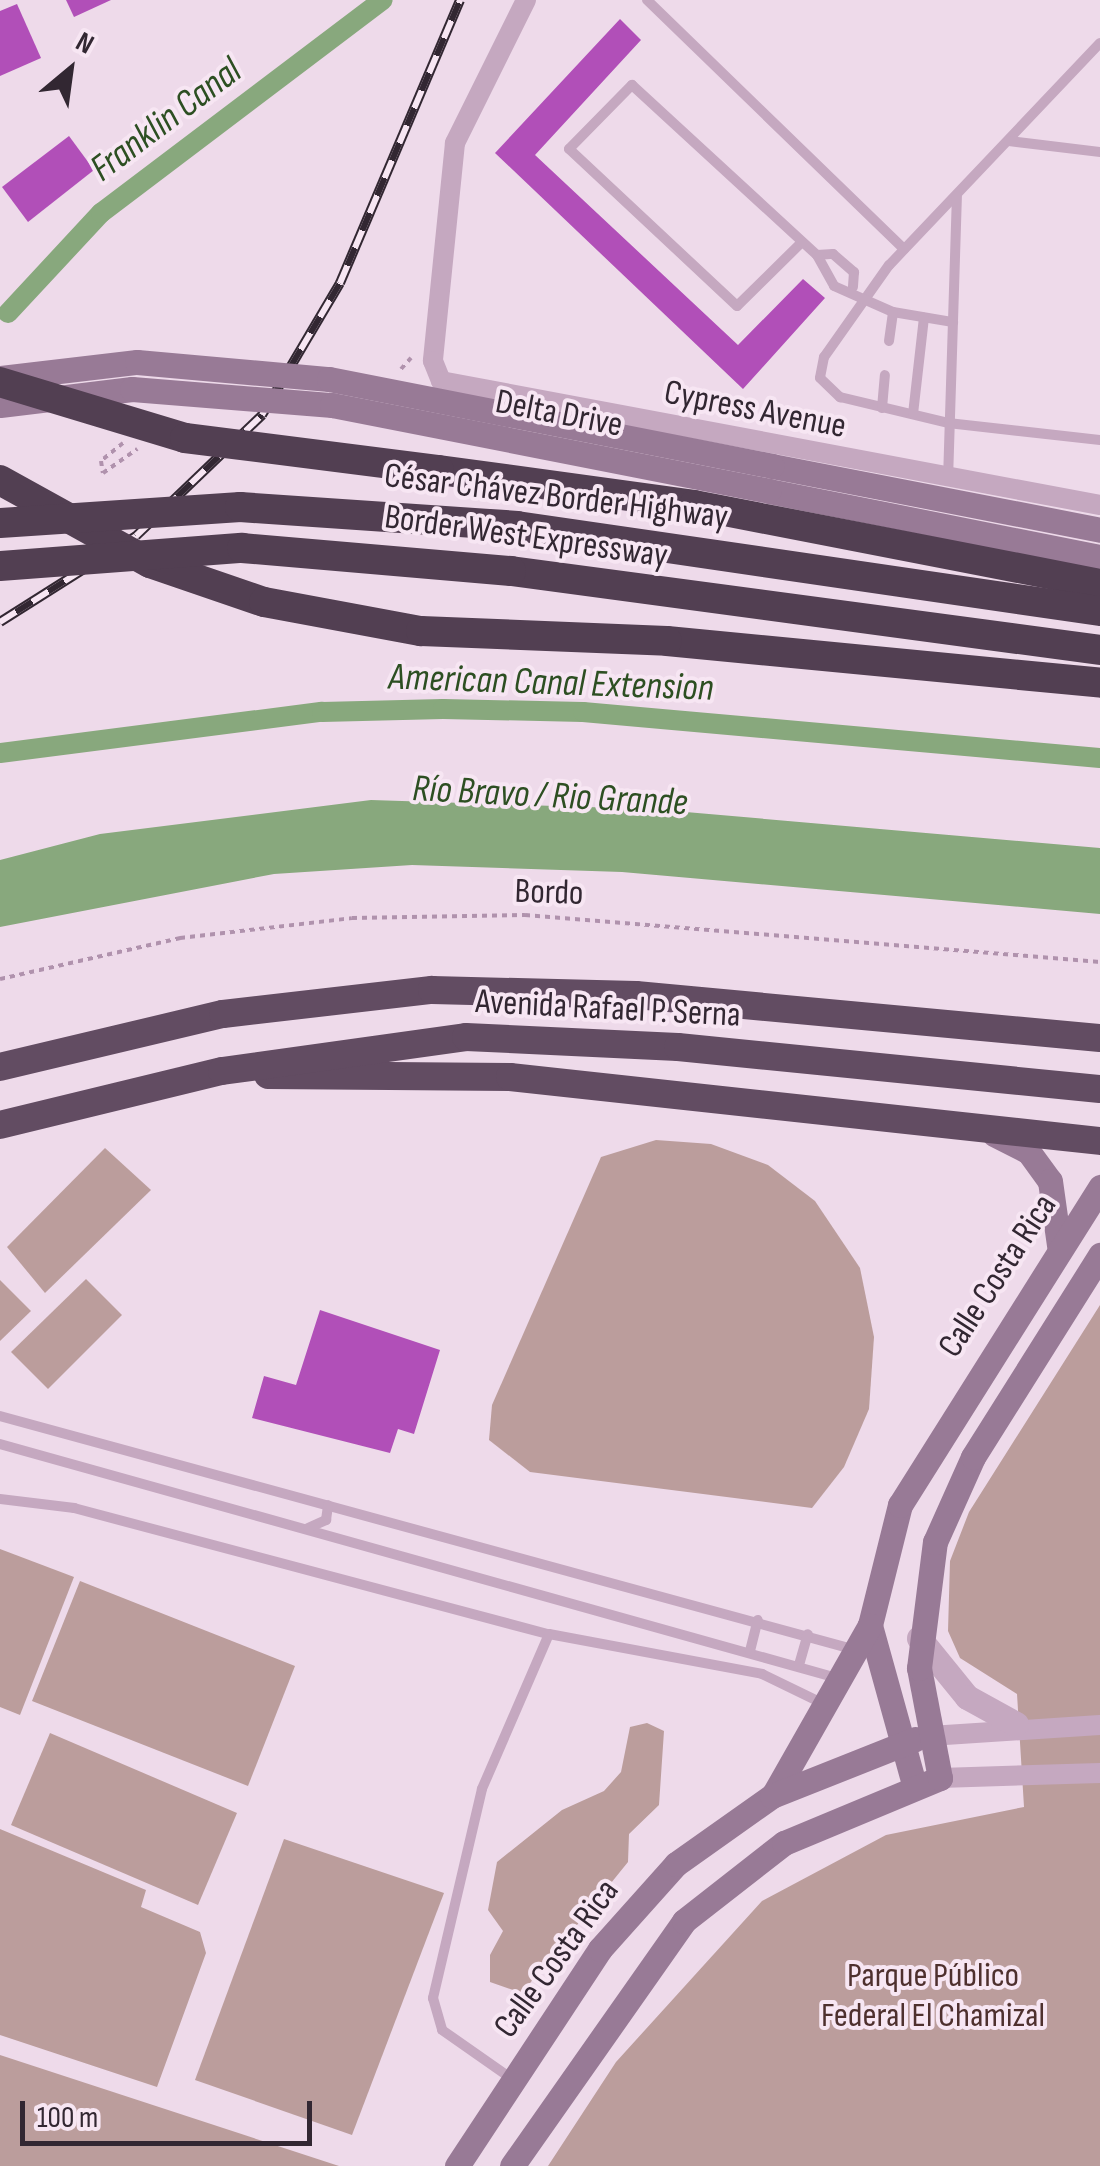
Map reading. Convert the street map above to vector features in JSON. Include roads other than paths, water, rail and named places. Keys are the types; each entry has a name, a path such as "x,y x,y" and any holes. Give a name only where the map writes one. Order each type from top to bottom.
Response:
{"highway":[{"path":"0,380 186,438 712,508 1100,584"},
{"path":"0,480 150,563 264,602 421,630 667,641 1100,683"},
{"name":"César Chávez Border Highway","path":"0,524 240,507 517,526 1100,611"},
{"name":"Border West Expressway","path":"0,566 242,548 510,571 1100,650"},
{"name":"Avenida Rafael P. Serna","path":"0,1067 223,1014 432,990 636,996 1100,1038"},
{"name":"Avenida Rafael P. Serna","path":"0,1125 222,1071 401,1043 559,1037 1100,1090"},
{"path":"222,1071 510,1077 994,1134 1100,1141"}],"main road":[{"name":"Delta Drive","path":"0,380 137,362 328,379 1100,557"},
{"name":"Delta Drive","path":"0,405 132,389 332,405 1100,530"},
{"path":"994,1134 1028,1151 1050,1181 1059,1246"},
{"name":"Calle Costa Rica","path":"772,1796 830,1707 860,1652 916,1466 1100,1186"},
{"path":"927,1781 930,1736 919,1638 949,1504 1097,1261"},
{"path":"870,1625 902,1742 927,1781"},
{"name":"Calle Costa Rica","path":"457,2166 637,1902 772,1796 902,1742 930,1736"},
{"path":"512,2166 684,1921 784,1843 927,1781"}],"street":[{"name":"Cypress Avenue","path":"526,0 456,143 433,361 441,381 948,480 1100,505"},
{"path":"919,1638 968,1697 1016,1724"},
{"path":"930,1736 1016,1724 1100,1725"},
{"path":"927,1781 1100,1773"}],"lane":[{"path":"647,0 904,249"},
{"path":"1100,43 904,249 824,357 820,378 840,397 948,423 1100,440"},
{"path":"802,242 737,306 569,149 632,85 817,255 834,286 853,288 892,312 952,322"},
{"path":"1008,141 1100,152"},
{"path":"948,480 957,196"},
{"path":"817,255 833,254 854,272 853,288"},
{"path":"889,341 892,312"},
{"path":"913,414 924,318"},
{"path":"882,408 885,375"},
{"path":"0,1416 758,1620 860,1652"},
{"path":"0,1444 750,1651 844,1681"},
{"path":"0,1499 74,1508 549,1634 762,1674 830,1707"},
{"path":"307,1528 326,1520 328,1505"},
{"path":"750,1651 758,1620"},
{"path":"513,2080 442,2030 433,1998 482,1789 549,1634"},
{"path":"799,1665 808,1634"}],"waterway":[{"name":"Franklin Canal","path":"8,313 101,213 383,0"},
{"name":"American Canal Extension","path":"0,753 322,712 443,709 583,712 1100,758"}],"railway":[{"path":"0,622 136,536 262,415 340,283 460,0"}],"water label":[{"name":"Río Bravo / Rio Grande","path":"550,796"}],"park label":[{"name":"Parque Público Federal El Chamizal","path":"933,1996"}]}
